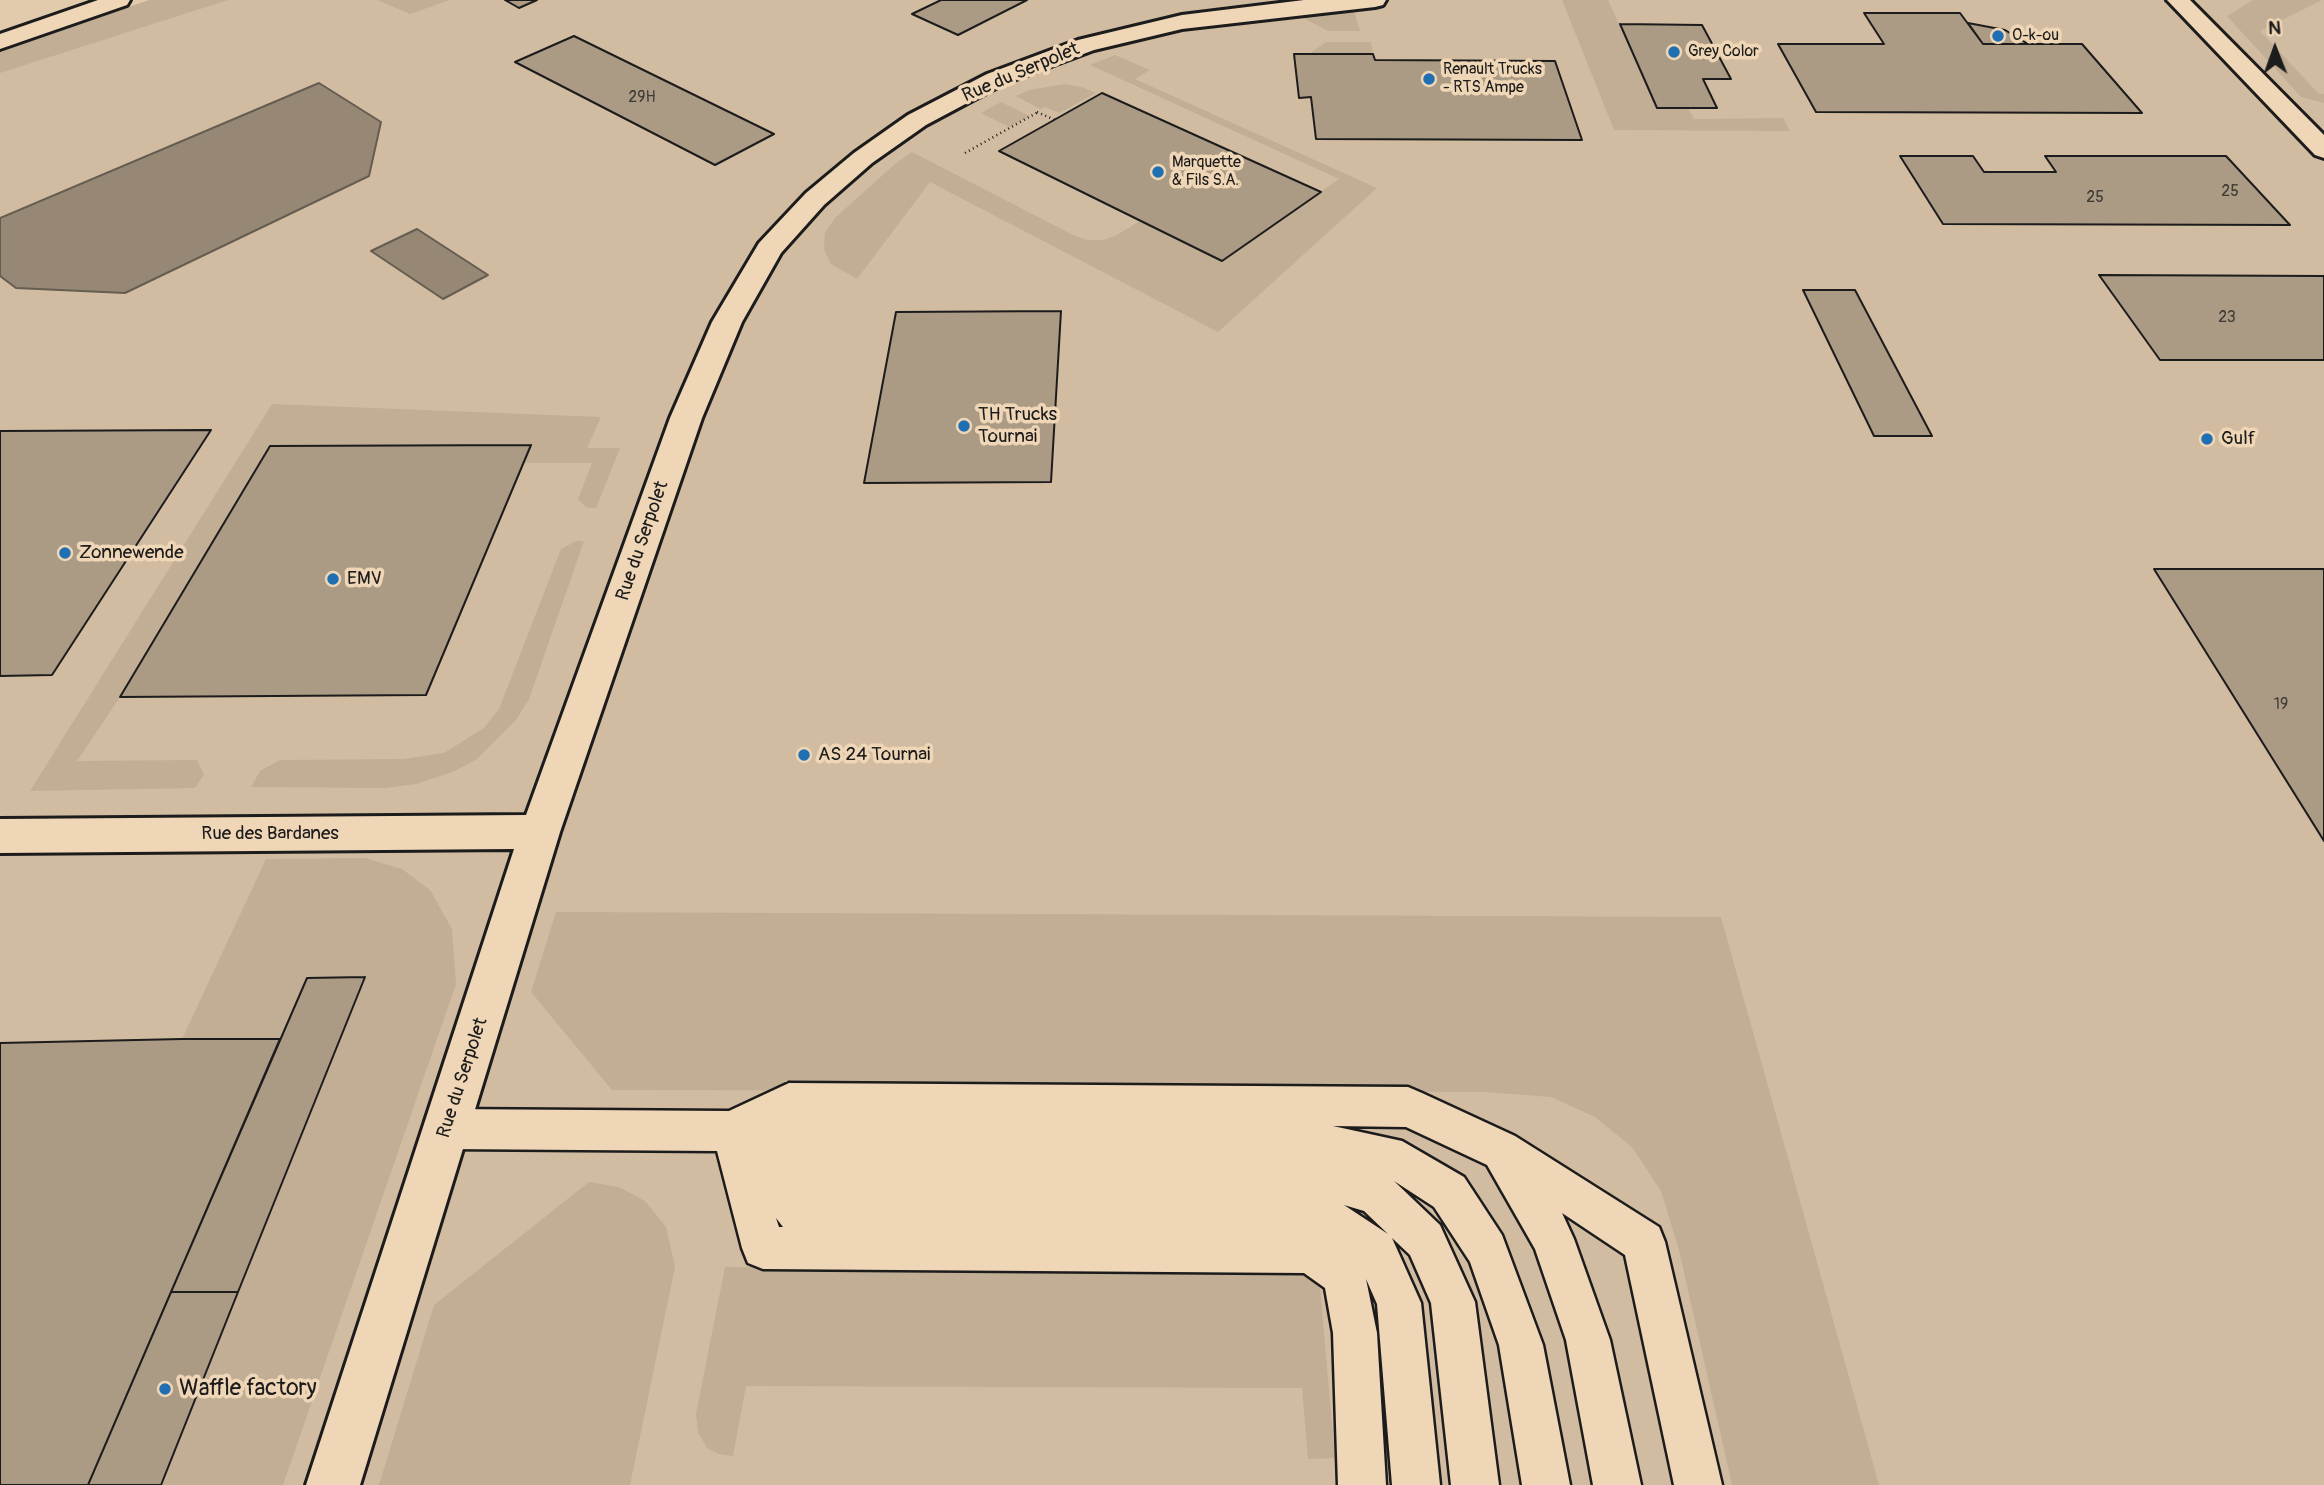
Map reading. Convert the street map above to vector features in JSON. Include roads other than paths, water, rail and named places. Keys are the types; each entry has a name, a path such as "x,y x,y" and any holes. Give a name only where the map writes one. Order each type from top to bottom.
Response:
{"main road":[{"path":"0,22 64,0"},
{"path":"0,41 119,0"},
{"name":"Rue du Serpolet","path":"333,1485 540,832 686,418 727,322 769,249 815,199 863,158 918,120 995,79 1086,45 1182,22 1375,0"},
{"path":"2178,0 2324,150"},
{"name":"Rue des Bardanes","path":"0,836 540,832"}],"lane":[{"path":"732,1130 789,1103 1408,1107 1501,1150 1644,1242 1698,1485"},
{"path":"446,1129 732,1130 1326,1145 1402,1162 1449,1192 1487,1250 1521,1345 1546,1485"},
{"path":"732,1130 763,1248 1311,1252 1344,1276 1355,1333 1362,1485"},
{"path":"732,1130 800,1214 1321,1215 1376,1251 1399,1303 1416,1485"},
{"path":"732,1130 820,1174 1312,1177 1376,1193 1425,1240 1452,1302 1475,1485"},
{"path":"1501,1150 1553,1239 1588,1340 1617,1485"}],"place":[{"name":"O-k-ou","path":"1998,36"},
{"name":"Grey Color","path":"1674,52"},
{"name":"Renault Trucks - RTS Ampe","path":"1429,79"},
{"name":"Marquette & Fils S.A.","path":"1158,172"},
{"name":"TH Trucks Tournai","path":"964,426"},
{"name":"Gulf","path":"2207,439"},
{"name":"Zonnewende","path":"65,553"},
{"name":"EMV","path":"333,579"},
{"name":"AS 24 Tournai","path":"804,755"},
{"name":"Waffle factory","path":"165,1389"}]}
